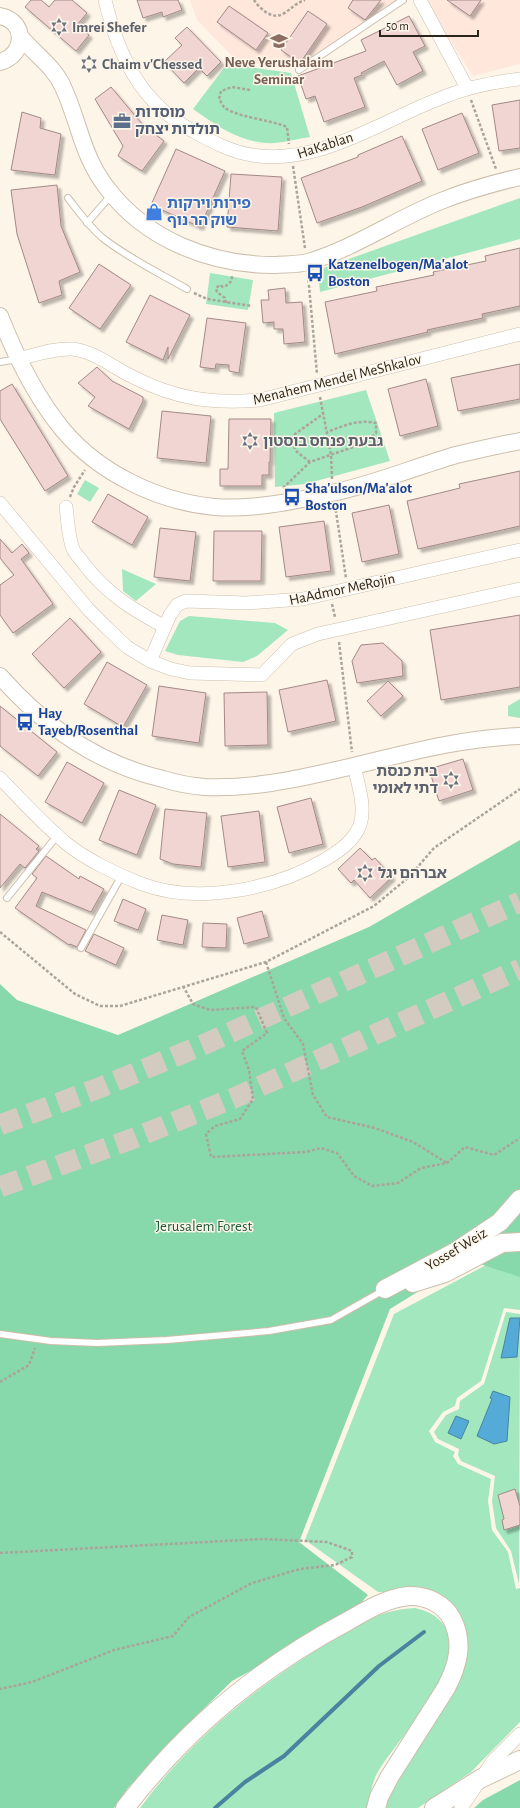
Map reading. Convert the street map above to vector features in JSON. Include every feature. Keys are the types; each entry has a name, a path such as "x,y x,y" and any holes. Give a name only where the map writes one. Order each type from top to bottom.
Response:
{"main road":[{"name":"Yossef Weiz","path":"385,1289 455,1252 500,1222 520,1199"},
{"path":"385,1289 426,1280 445,1273 498,1245 510,1242 520,1242"},
{"path":"125,1808 162,1763 184,1741 230,1699 276,1664 317,1637 390,1600 410,1596 426,1598 439,1604 449,1614 456,1627 459,1641 458,1657 454,1672 446,1688 382,1789 376,1808"},
{"path":"434,1808 480,1779 520,1760"}],"street":[{"name":"HaKablan","path":"105,0 112,30 120,51 147,95 164,112 182,126 229,149 251,155 291,156 325,147 370,130 440,98 467,88 491,82 520,79"},
{"path":"420,0 467,88"},
{"path":"0,16 8,18 14,23 20,36 18,48 5,60"},
{"path":"20,36 57,75 94,169 112,194 139,220 168,240 208,256 254,265 307,262 365,238 441,201 520,177"},
{"path":"5,60 28,57 43,61"},
{"path":"0,316 18,359 44,404 64,431 96,459 136,485 164,497 214,507 236,508 277,503 333,493 457,455 520,441"},
{"name":"Menahem Mendel MeShkalov","path":"18,359 58,350 73,349 86,353 134,378 162,390 188,398 237,402 260,400 520,334"},
{"path":"0,503 88,609 127,647 150,661 171,669 190,673 262,675 292,644 318,634 520,589"},
{"path":"66,507 68,531 73,550 109,591 132,609 165,626"},
{"name":"HaAdmor MeRojin","path":"150,661 165,626 177,605 186,601 253,603 303,599 520,550"},
{"path":"0,676 21,700 48,722 72,740 112,762 129,770 149,776 203,787 230,787 269,783 354,766 444,744 520,736"},
{"path":"1,781 58,836 79,852 122,875 142,884 164,890 187,893 217,892 252,888 306,871 342,849 354,836 360,826 362,814 361,799 354,766"},
{"path":"461,1808 493,1761 520,1734"}],"lane":[{"path":"299,70 403,0"},
{"path":"87,223 112,194"},
{"path":"68,198 87,223 104,239 132,258 186,289"},
{"path":"0,362 18,359"},
{"path":"7,898 58,836"},
{"path":"81,948 122,875"},
{"path":"0,1334 38,1339 97,1343 168,1340 269,1331 331,1320 385,1289"}],"path":[{"path":"254,0 259,8 270,15 282,15 296,3 305,0"},
{"path":"250,90 232,87 221,91 219,99 224,107 236,113 277,122 287,127 307,262 317,380"},
{"path":"467,88 501,182"},
{"path":"226,303 225,298 217,292 216,288 220,285 223,288 232,280 234,262"},
{"path":"186,289 207,299 252,306"},
{"path":"310,462 297,452 292,443 295,434 323,414"},
{"path":"277,503 283,488 310,462 365,443 376,433 376,423 366,421 350,423 327,432"},
{"path":"66,507 74,487 84,472"},
{"path":"330,594 337,630 354,766"},
{"path":"0,932 75,994 100,1006 120,1006 266,962 374,906 409,877 434,848 520,789"},
{"path":"266,962 284,1018 303,1044 313,1095 327,1117 375,1128 414,1142 447,1163"},
{"path":"183,986 194,1004 210,1010 256,1007 267,1033 242,1051 249,1070 253,1099 240,1119 215,1126 206,1134 210,1157 306,1152 321,1148 337,1153 354,1176 372,1186 398,1183 421,1168 447,1163 465,1147 494,1155 520,1138"},
{"path":"0,1382 29,1365 38,1339"},
{"path":"0,1553 262,1539 326,1542 352,1551 352,1558 335,1565 300,1569 252,1583 189,1617 172,1636 114,1650 32,1682 0,1689"}],"shaded area":[{"name":"Neve Yerushalaim Seminar","path":"190,0 401,0 299,70 237,61 197,20"},
{"path":"424,0 520,0 520,64 473,76"}],"green space":[{"path":"227,64 291,73 310,137 276,143 255,142 227,131 193,109"},
{"path":"520,198 520,239 320,292 318,270"},
{"path":"210,273 253,280 248,310 206,304"},
{"path":"366,390 390,461 305,484 275,487 274,413"},
{"path":"85,480 99,488 90,502 77,494"},
{"path":"122,569 156,584 136,601 123,591"},
{"path":"189,616 275,623 288,630 257,656 243,662 178,655 165,651 180,621"},
{"path":"520,699 520,718 508,716 508,706"},
{"name":"Jerusalem Forest","path":"520,840 520,1277 477,1263 448,1273 390,1309 299,1542 368,1595 349,1616 232,1681 188,1724 127,1789 114,1808 0,1808 0,984 17,1000 118,1035 369,927"},
{"path":"520,1247 520,1310 504,1308 481,1381 457,1398 455,1406 443,1412 429,1431 435,1442 455,1452 453,1456 458,1464 491,1479 488,1501 492,1530 508,1552 516,1589 520,1588 520,1722 471,1772 418,1808 384,1808 391,1786 462,1669 468,1649 462,1625 415,1592 378,1592 305,1540 394,1314"},
{"path":"506,1312 520,1314 519,1584 511,1551 496,1528 492,1501 495,1476 461,1461 458,1455 459,1449 438,1439 434,1432 446,1415 459,1409 460,1401 484,1384"},
{"path":"415,1608 434,1615 445,1626 451,1641 448,1662 442,1678 433,1694 379,1770 372,1788 368,1808 140,1808 181,1759 203,1737 227,1715 278,1676 331,1641 371,1619 402,1609"},
{"path":"520,1780 520,1808 474,1808 483,1800"}],"water":[{"path":"510,1318 520,1318 517,1357 501,1358"},
{"path":"493,1391 510,1397 507,1441 494,1444 477,1436 492,1399 490,1398"},
{"path":"456,1416 469,1421 461,1439 448,1433"}],"building":[{"path":"31,0 41,0 49,7 55,0 72,0 87,13 77,25 89,35 76,51 25,7"},
{"path":"137,0 178,0 182,10 163,17 162,12 143,18"},
{"path":"353,0 381,0 365,20 348,8"},
{"path":"447,0 481,0 470,16"},
{"path":"229,6 268,33 256,50 217,22"},
{"path":"308,11 327,24 300,63 281,50"},
{"path":"409,16 425,46 413,52 423,71 397,85 384,61 361,73 362,75 354,78 365,107 324,122 315,96 306,99 298,76 366,51 361,40"},
{"path":"187,27 221,62 207,76 199,68 184,83 164,62 182,45 175,38"},
{"path":"111,87 142,124 164,141 142,171 118,156 123,146 95,99"},
{"path":"520,100 520,148 499,151 492,105"},
{"path":"22,112 41,118 40,128 61,134 55,175 11,170"},
{"path":"462,113 479,153 438,170 422,129"},
{"path":"402,136 422,181 362,207 317,223 301,178 358,157 358,155"},
{"path":"176,149 225,171 200,227 151,205"},
{"path":"231,174 282,177 278,231 227,227"},
{"path":"57,185 61,226 80,272 59,281 62,295 39,303 17,234 11,190"},
{"path":"520,248 520,306 482,314 483,318 427,330 428,332 335,354 325,302 377,291 376,287 434,275 433,272 486,261 485,256"},
{"path":"99,264 131,285 100,329 69,308"},
{"path":"285,288 286,303 302,302 305,342 284,344 283,329 274,329 274,322 263,323 261,300 269,300 268,290"},
{"path":"150,295 190,315 168,359 168,347 163,360 126,342"},
{"path":"207,318 246,323 239,373 229,371 229,365 216,364 215,369 200,367"},
{"path":"520,364 520,399 458,411 451,378"},
{"path":"97,367 112,381 143,397 143,401 129,429 88,406 95,397 78,383"},
{"path":"426,379 438,426 400,436 388,389"},
{"path":"12,384 68,476 45,491 0,419 0,391"},
{"path":"162,411 211,416 206,463 157,458"},
{"name":"גבעת פנחס בוסטון","path":"229,419 271,419 269,475 262,475 262,486 220,486 220,469 228,469"},
{"path":"520,471 520,526 418,549 407,501 460,488 459,484"},
{"path":"108,494 148,517 132,545 92,522"},
{"path":"389,505 399,554 362,562 352,513"},
{"path":"324,521 331,571 286,577 279,527"},
{"path":"160,528 196,532 190,581 154,577"},
{"path":"214,531 262,531 261,581 213,581"},
{"path":"0,539 12,553 22,544 29,553 21,559 53,604 13,633 0,615 0,585 14,575 0,558"},
{"path":"520,615 520,687 441,700 430,630"},
{"path":"70,618 101,652 64,688 32,654"},
{"path":"383,643 402,661 403,676 357,683 352,661 361,645"},
{"path":"107,662 147,685 123,727 84,704"},
{"path":"327,680 336,721 288,732 279,690"},
{"path":"388,681 403,696 381,716 367,701"},
{"path":"159,686 206,693 199,743 152,736"},
{"path":"267,692 268,745 225,746 224,693"},
{"path":"0,706 57,752 38,776 0,746"},
{"name":"בית כנסת דתי לאומי","path":"463,759 473,790 439,801 429,769"},
{"path":"67,762 104,783 82,823 45,802"},
{"path":"119,790 156,805 137,855 99,840"},
{"path":"311,798 323,844 289,853 277,807"},
{"path":"165,809 207,813 201,867 173,864 160,859"},
{"path":"259,811 265,862 228,867 221,816"},
{"path":"0,814 39,846 36,849 39,851 25,868 20,864 0,888"},
{"name":"אברהם יגל","path":"360,848 372,860 375,858 392,877 370,898 354,880 351,883 338,869"},
{"path":"46,856 79,879 80,876 104,889 91,912 42,892 36,906 86,930 77,947 70,944 69,945 15,908 37,878 32,874"},
{"path":"123,899 146,909 138,930 114,921"},
{"path":"262,911 269,937 244,944 237,918"},
{"path":"162,915 188,920 183,945 157,940"},
{"path":"203,923 227,924 226,948 202,947"},
{"path":"94,934 124,948 116,965 85,951"},
{"path":"515,1489 520,1506 520,1525 504,1530 502,1520 504,1519 498,1495"}],"waterway":[{"path":"215,1808 245,1782 284,1756 379,1666 424,1632"}],"tunnel":[{"path":"0,1125 99,1088 205,1044 520,902"},
{"path":"0,1187 129,1140 234,1098 520,969"}],"place":[{"name":"Imrei Shefer","path":"59,27"},
{"name":"Neve Yerushalaim Seminar","path":"279,41"},
{"name":"Chaim v'Chessed","path":"89,64"},
{"name":"מוסדות תולדות יצחק","path":"122,121"},
{"name":"פירות וירקות שוק הר נוף","path":"154,212"},
{"name":"Katzenelbogen/Ma'alot Boston","path":"315,273"},
{"name":"גבעת פנחס בוסטון","path":"250,441"},
{"name":"Sha'ulson/Ma'alot Boston","path":"292,497"},
{"name":"Hay Tayeb/Rosenthal","path":"25,722"},
{"name":"בית כנסת דתי לאומי","path":"451,780"},
{"name":"אברהם יגל","path":"365,873"}]}
